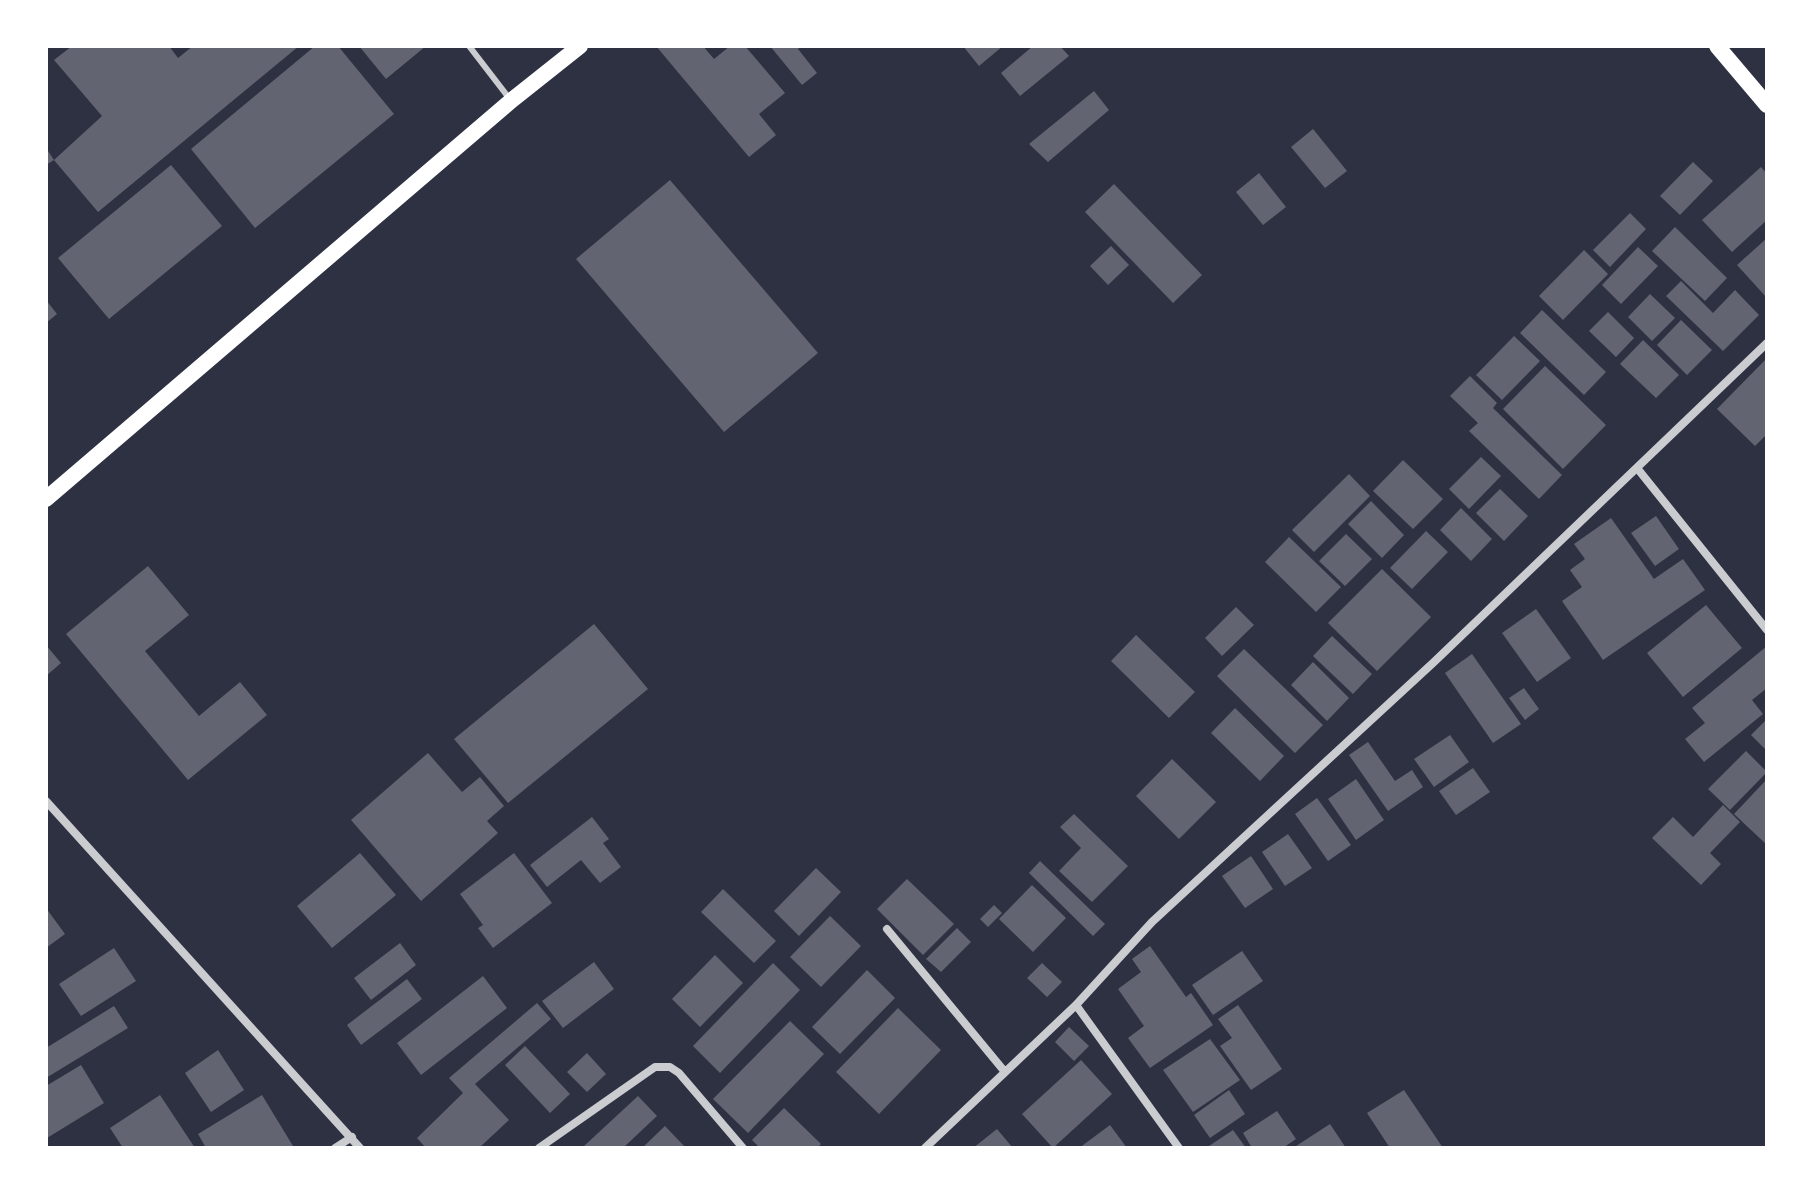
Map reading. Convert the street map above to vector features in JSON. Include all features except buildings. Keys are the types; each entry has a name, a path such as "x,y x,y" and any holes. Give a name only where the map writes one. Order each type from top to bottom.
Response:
{"main road":[{"path":"46,499 512,100 580,46"},
{"path":"1717,46 1767,105"}],"street":[{"path":"925,1148 1076,1005 1152,922 1434,662 1767,343"},
{"path":"1637,468 1767,630"},
{"path":"46,801 360,1148"},
{"path":"887,929 1005,1072"},
{"path":"1076,1005 1179,1148"},
{"path":"539,1148 655,1067 670,1067 679,1073 743,1148"},
{"path":"335,1148 352,1137"}],"lane":[{"path":"469,46 512,100"}]}
